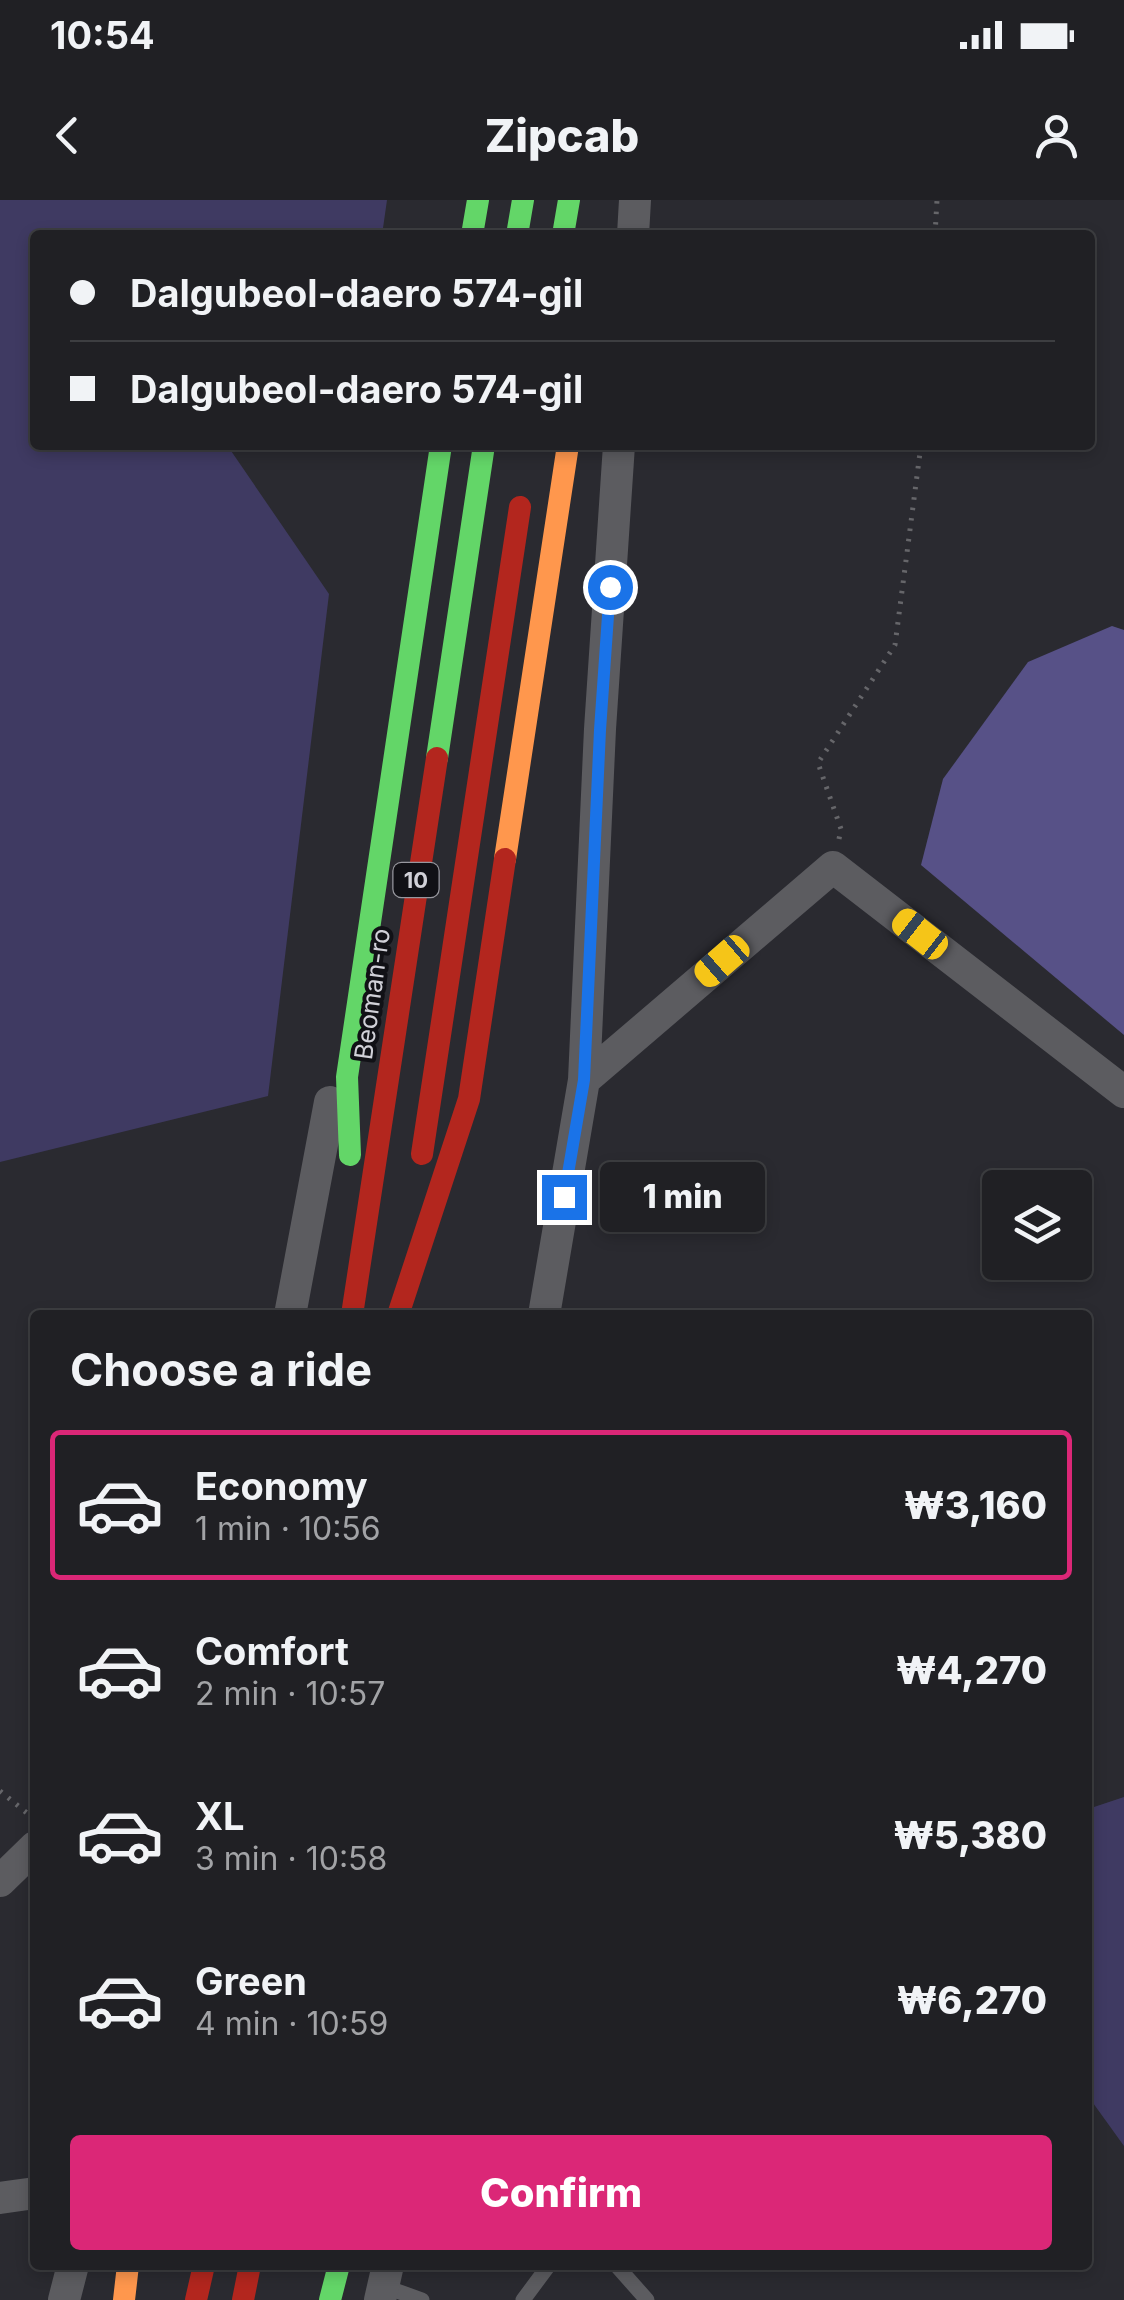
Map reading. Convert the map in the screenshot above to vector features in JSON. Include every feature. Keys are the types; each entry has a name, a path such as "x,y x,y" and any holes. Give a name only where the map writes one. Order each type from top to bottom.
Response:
{"highway":[{"path":"473,230 478,200"},
{"path":"518,230 523,200"},
{"path":"564,230 569,200"},
{"path":"353,1306 347,1077 440,450"},
{"name":"Beoman-ro","path":"353,1306 483,450"},
{"path":"400,1310 469,1100 567,450"},
{"name":"10","path":"399,1310 523,490"},
{"path":"124,2300 127,2270"},
{"path":"196,2300 203,2270"},
{"path":"243,2300 249,2270"},
{"path":"330,2300 338,2270"}],"street":[{"path":"633,230 635,200"},
{"path":"545,1310 584,1080 600,730 619,450"},
{"path":"291,1310 392,774"},
{"path":"584,1080 832,866 1124,1092"},
{"path":"0,1882 30,1852"},
{"path":"0,2198 30,2195"},
{"path":"64,2300 72,2270"}],"lane":[{"path":"523,2300 545,2270"},
{"path":"620,2270 647,2300"},
{"path":"383,2277 422,2300"}],"path":[{"path":"935,230 936,200"},
{"path":"832,866 841,829 818,764 896,645 920,450"},
{"path":"0,1791 30,1816"}],"shaded area":[{"path":"0,200 387,200 383,230 30,230 30,450 230,450 329,594 268,1096 0,1162"},
{"path":"1112,626 1124,630 1124,1035 921,865 943,779 1028,662"},
{"path":"1124,1797 1124,2146 1092,2102 1092,1808"}],"traffic: fast":[{"path":"473,230 478,200"},
{"path":"518,230 523,200"},
{"path":"564,230 569,200"},
{"path":"350,1155 347,1077 440,450"},
{"path":"437,758 483,450"},
{"path":"330,2300 338,2270"}],"traffic: slow":[{"path":"505,859 567,450"},
{"path":"124,2300 127,2270"}],"traffic: jam":[{"path":"422,1154 520,507"},
{"path":"353,1310 437,758"},
{"path":"400,1310 469,1099 505,859"},
{"path":"196,2300 203,2270"},
{"path":"243,2300 249,2270"}],"route":[{"path":"564,1197 584,1080 610,587"}]}
